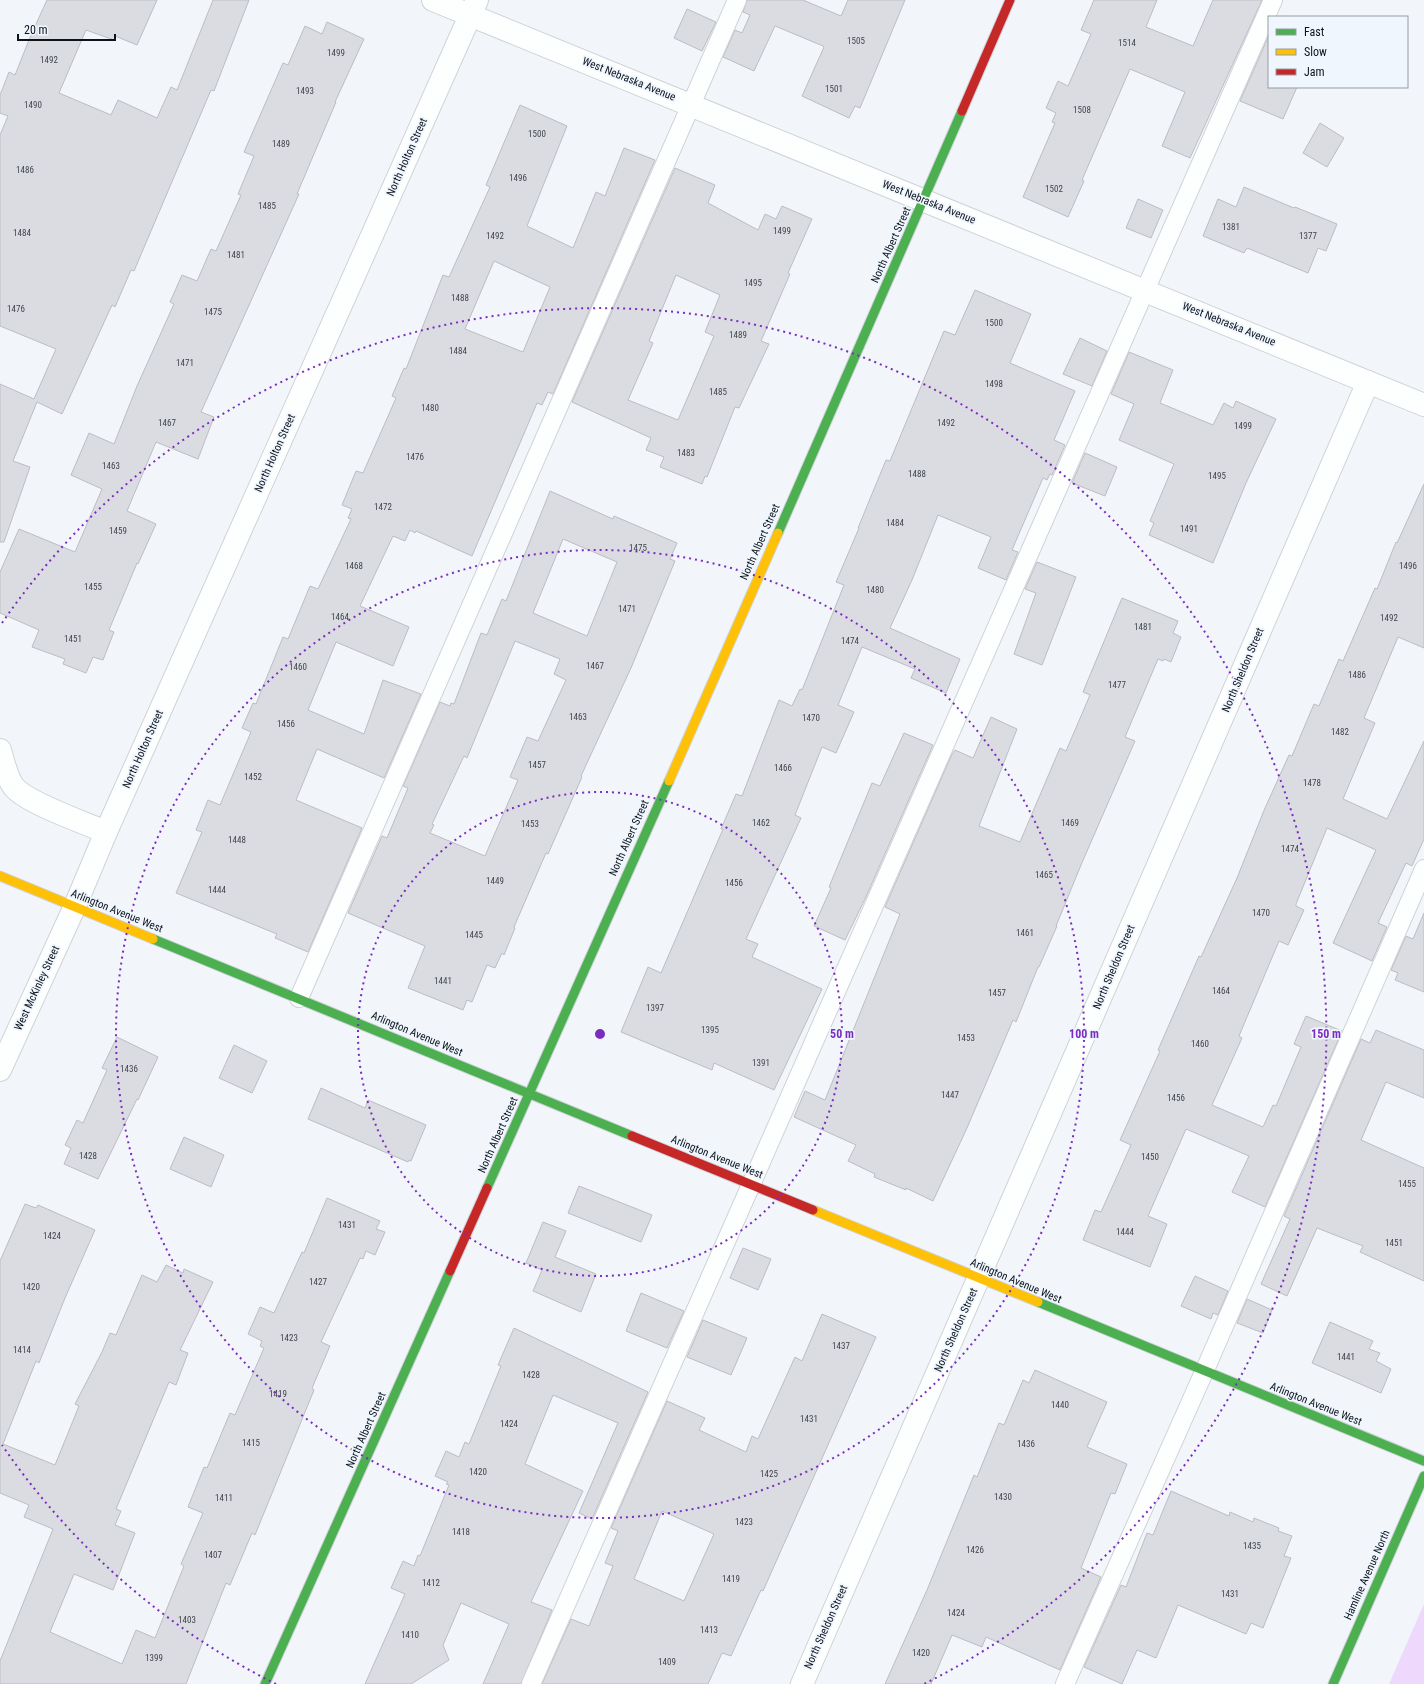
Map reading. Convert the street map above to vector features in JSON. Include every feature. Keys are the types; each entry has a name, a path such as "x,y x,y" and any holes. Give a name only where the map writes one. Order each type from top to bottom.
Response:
{"street":[{"name":"West Nebraska Avenue","path":"433,0 474,7 691,105 1424,404"},
{"name":"North Albert Street","path":"265,1684 530,1094 924,200 1010,0"},
{"name":"North Holton Street","path":"75,906 106,832 474,7"},
{"name":"North Sheldon Street","path":"802,1684 1368,382"},
{"path":"0,750 4,766 13,787 28,798 106,832"},
{"name":"Arlington Avenue West","path":"0,876 752,1184 1204,1372 1424,1461"},
{"name":"West McKinley Street","path":"0,1070 75,906"},
{"name":"Hamline Avenue North","path":"1333,1684 1424,1476"}],"lane":[{"path":"299,998 738,0"},
{"path":"531,1684 1273,0"},
{"path":"1065,1684 1204,1372 1424,869"}],"shaded area":[{"path":"1424,1604 1424,1684 1389,1684"}],"building":[{"path":"47,0 157,0 137,45 115,36 114,40 86,30 59,93 111,115 118,100 157,118 171,87 177,90 213,0 249,0 214,91 211,90 134,271 131,270 115,307 112,305 62,414 37,402 13,461 30,467 4,542 0,542 0,384 34,399 56,349 0,326 0,135 8,116 0,113 0,95 9,72 15,75"},
{"path":"747,0 803,0 841,16 848,0 905,0 860,108 855,106 849,118 802,96 824,47 823,46 775,26 754,71 723,57 735,30 742,33 750,15 743,12"},
{"path":"1094,0 1157,0 1146,27 1193,46 1213,0 1262,0 1190,158 1162,146 1185,92 1130,69 1082,180 1084,181 1068,217 1023,197 1055,123 1052,122 1056,113 1046,108 1058,81 1068,86 1091,34 1081,30"},
{"path":"687,9 716,22 702,51 674,38"},
{"path":"327,22 364,39 335,102 297,194 299,194 201,412 214,417 198,459 156,442 127,511 156,524 138,564 137,563 109,630 114,632 103,660 93,657 86,673 63,664 65,659 32,647 39,630 0,613 0,572 19,529 75,552 102,489 71,475 89,433 114,444 137,386 174,304 170,302 182,275 197,281 211,249 216,251 241,195 238,194 254,156 244,152 283,63 288,65 305,26 322,34"},
{"path":"1268,37 1268,88 1297,88 1283,119 1240,101"},
{"path":"520,105 567,126 527,226 573,248 596,192 605,196 624,148 655,160 553,394 548,392 542,405 537,403 472,556 416,531 415,533 410,530 405,541 393,536 360,606 409,627 393,666 336,642 308,710 364,734 383,680 421,694 384,778 317,749 296,800 362,828 308,952 275,938 277,934 176,893 202,832 196,830 208,800 220,805 251,732 242,728 253,703 256,704 283,637 288,639 310,586 318,589 351,519 348,518 352,509 342,505 356,471 363,473 396,398 392,396 404,368 406,369 443,275 449,277 490,187 486,185","holes":["494,261 550,287 523,352 465,329"]},
{"path":"1320,123 1344,138 1327,167 1303,153"},
{"path":"675,168 715,185 708,203 758,230 765,214 776,219 782,206 812,219 788,273 790,274 761,341 769,344 739,408 735,407 707,477 705,476 702,484 660,467 664,457 646,450 651,438 572,402","holes":["676,275 720,295 705,332 714,336 678,420 628,400 653,343 649,341"]},
{"path":"1244,187 1337,224 1326,251 1318,248 1308,273 1247,248 1244,253 1203,236 1218,199 1236,207"},
{"path":"1138,199 1163,210 1151,238 1126,228"},
{"path":"975,290 1031,314 1010,363 1075,391 1054,440 1065,445 1052,475 1050,474 1047,480 1043,478 1012,550 1018,552 1006,580 978,568 991,537 938,515 912,580 890,628 960,659 946,693 911,678 915,669 862,647 838,705 854,712 836,753 822,747 795,815 801,818 746,939 758,944 752,957 822,989 774,1090 714,1063 712,1070 621,1032 648,967 661,973 723,829 721,829 736,794 742,796 779,700 792,706 800,689 802,690 844,585 836,582 886,460 890,461 944,331 955,335"},
{"path":"1080,338 1107,351 1092,386 1063,374"},
{"path":"1129,352 1173,370 1160,403 1213,425 1224,403 1233,408 1236,401 1276,419 1246,483 1213,563 1149,535 1154,523 1150,521 1174,464 1119,440 1134,404 1111,394"},
{"path":"1085,453 1117,467 1105,496 1072,483"},
{"path":"1424,484 1424,648 1398,637 1364,718 1375,723 1343,799 1387,819 1424,741 1424,839 1412,866 1406,863 1378,923 1387,927 1372,961 1333,943 1376,850 1327,828 1296,904 1296,906 1304,910 1288,945 1279,941 1239,1036 1242,1038 1212,1105 1263,1127 1273,1105 1276,1106 1301,1047 1294,1044 1306,1016 1342,1031 1265,1207 1232,1192 1249,1156 1186,1129 1148,1216 1167,1224 1150,1267 1083,1240 1095,1210 1101,1212 1131,1145 1120,1140 1160,1051 1158,1050 1199,956 1201,957 1237,878 1265,808 1289,755 1292,756 1314,704 1319,706 1339,659 1343,661 1375,588 1377,589 1396,542 1397,543"},
{"path":"550,491 613,519 614,516 677,543 670,559 675,561 631,668 581,776 582,777 548,854 546,853 514,927 515,928 504,955 502,953 495,968 487,965 472,1002 467,1000 463,1010 408,988 425,946 348,913 382,836 387,838 408,788 403,786 440,702 450,706 451,703 454,704 481,633 487,635 502,599 506,601","holes":["563,539 617,562 587,636 533,613","515,641 560,659 554,674 566,680 538,741 527,737 510,777 518,780 485,856 430,833 434,825 432,824 464,756 467,758"]},
{"path":"1037,562 1076,577 1042,665 1014,654 1036,593 1025,589"},
{"path":"1122,598 1178,621 1173,633 1181,637 1171,662 1164,659 1163,661 1158,659 1125,737 1135,741 1081,865 1016,1022 1013,1020 967,1128 933,1201 906,1188 906,1190 874,1177 875,1174 848,1161 856,1145 794,1117 805,1091 825,1100 900,914 885,907 952,754 955,750 973,758 991,717 1017,729 979,826 1020,842 1060,748 1066,751 1090,695 1083,692"},
{"path":"904,733 933,745 865,899 845,940 814,926 831,888 829,887 872,783 880,786"},
{"path":"1424,913 1424,992 1395,980 1398,973 1391,970 1406,936 1413,939"},
{"path":"1376,1030 1424,1050 1424,1098 1386,1082 1361,1140 1424,1168 1424,1281 1360,1252 1363,1246 1317,1228 1287,1296 1261,1284 1290,1219 1284,1216 1361,1039 1370,1043"},
{"path":"117,1037 158,1057 98,1179 64,1164 71,1148 65,1145 77,1120 83,1123 107,1070 102,1068"},
{"path":"234,1045 267,1061 252,1093 219,1078"},
{"path":"321,1088 365,1108 368,1100 426,1125 411,1161 409,1160 408,1162 308,1119"},
{"path":"184,1137 224,1155 211,1187 170,1169"},
{"path":"579,1186 652,1215 641,1242 568,1213"},
{"path":"327,1198 380,1221 376,1229 385,1232 375,1255 366,1251 363,1259 360,1258 321,1342 330,1346 312,1388 314,1390 255,1535 252,1533 230,1585 226,1583 186,1684 0,1684 0,1661 53,1529 24,1517 29,1505 0,1493 0,1261 25,1204 36,1208 38,1205 95,1230 65,1298 39,1363 36,1361 3,1444 55,1465 79,1406 75,1404 102,1352 110,1333 116,1335 142,1275 157,1282 166,1265 183,1273 184,1269 213,1282 180,1350 188,1353 176,1385 169,1382 116,1509 121,1511 115,1525 135,1533 113,1590 74,1574 50,1632 122,1664 136,1630 155,1638 184,1566 181,1564 203,1513 188,1507 204,1467 207,1468 230,1413 235,1415 264,1348 260,1346 262,1341 248,1334 260,1307 274,1313 302,1252 304,1253"},
{"path":"543,1222 566,1231 555,1257 596,1274 581,1312 533,1291 542,1270 526,1263"},
{"path":"743,1248 771,1259 758,1290 730,1278"},
{"path":"1195,1276 1228,1291 1218,1315 1213,1313 1211,1319 1181,1306"},
{"path":"641,1293 684,1311 667,1348 626,1331"},
{"path":"1247,1299 1272,1310 1263,1333 1237,1323"},
{"path":"822,1314 876,1337 763,1591 761,1590 731,1656 722,1653 708,1684 542,1684 571,1619 589,1626 613,1566 605,1563 618,1531 611,1528 667,1401 705,1418 699,1430 746,1452 752,1436 758,1439 795,1357 802,1361","holes":["662,1511 714,1534 684,1601 634,1579"]},
{"path":"703,1320 747,1338 731,1375 687,1357"},
{"path":"1330,1322 1373,1341 1369,1349 1380,1353 1376,1361 1391,1369 1381,1393 1312,1363"},
{"path":"514,1328 648,1392 592,1519 579,1513 618,1423 553,1395 525,1464 583,1491 531,1602 552,1610 521,1684 483,1684 509,1624 461,1603 443,1645 449,1660 411,1684 365,1684 405,1594 391,1588 403,1561 414,1566 418,1555 420,1556 449,1485 446,1484 448,1482 435,1476 446,1451 459,1457 465,1442 469,1444 501,1366 498,1365"},
{"path":"1035,1370 1107,1402 1087,1447 1127,1464 1115,1494 1111,1493 1081,1568 1101,1577 1060,1670 986,1637 982,1647 952,1635 931,1684 885,1684 927,1590 974,1475 977,1477 999,1423 1004,1425 1023,1380 1029,1383"},
{"path":"1171,1491 1229,1516 1230,1512 1253,1522 1254,1518 1279,1528 1278,1531 1292,1536 1284,1556 1291,1558 1263,1628 1251,1623 1246,1634 1178,1605 1156,1658 1137,1650 1122,1684 1084,1667 1121,1585 1126,1587 1147,1533 1153,1535"}],"traffic: fast":[{"path":"778,533 962,111"},
{"path":"487,1188 669,781"},
{"path":"153,939 632,1136"},
{"path":"265,1684 450,1271"},
{"path":"1038,1302 1424,1461"},
{"path":"1333,1684 1424,1476"}],"traffic: slow":[{"path":"669,781 778,533"},
{"path":"0,876 153,939"},
{"path":"813,1210 1038,1302"}],"traffic: jam":[{"path":"962,111 1010,0"},
{"path":"632,1136 813,1210"},
{"path":"450,1271 487,1188"}]}
